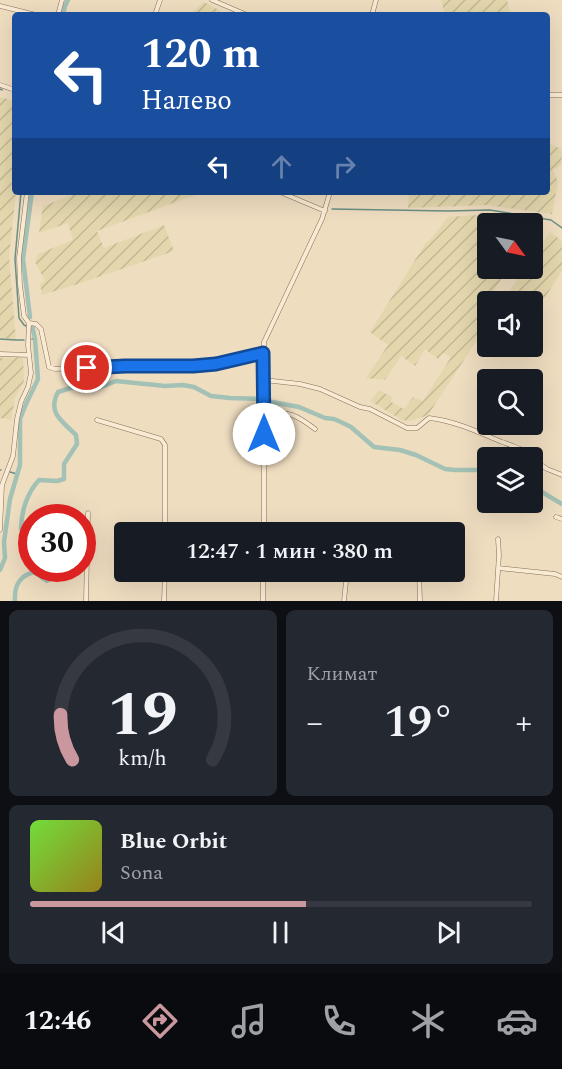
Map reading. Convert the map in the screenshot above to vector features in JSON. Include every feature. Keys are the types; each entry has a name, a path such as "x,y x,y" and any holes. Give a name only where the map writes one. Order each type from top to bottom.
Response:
{"street":[{"path":"212,0 240,12"},
{"path":"0,6 24,12"},
{"path":"0,530 2,485 13,456 16,419 31,373 29,323 24,316 19,258 27,195"},
{"path":"287,195 325,211"},
{"path":"264,522 264,342 325,211 329,195"},
{"path":"29,323 41,328 49,367 55,369 193,366 216,364 263,353"},
{"path":"0,354 29,355"},
{"path":"264,380 300,384 320,390 370,409 407,428 417,428 429,418 465,426 516,447"},
{"path":"264,411 298,416 315,429"},
{"path":"97,420 161,439 165,445 165,522"},
{"path":"543,467 562,475"},
{"path":"555,517 562,519"},
{"path":"496,601 498,539"},
{"path":"498,568 555,574 562,577"},
{"path":"86,582 86,601"},
{"path":"164,601 165,582"},
{"path":"263,582 263,601"},
{"path":"344,601 346,582"},
{"path":"419,582 420,601"}],"shaded area":[{"path":"441,0 507,0 510,12 444,12"},
{"path":"204,2 221,11 220,12 192,12"},
{"path":"0,97 12,100 12,195 16,195 9,257 16,340 0,337"},
{"path":"550,144 561,149 561,165 553,170 558,182 552,214 487,205 408,208 409,195 550,195"},
{"path":"72,195 195,195 97,231 104,248 164,225 174,251 42,295 40,284 45,281 35,262 38,254 73,240 68,223 39,233 43,206"},
{"path":"477,215 477,279 501,279 493,291 477,291 477,340 428,415 411,421 402,420 370,401 379,390 392,397 391,402 404,409 413,397 423,401 451,357 443,353 438,359 425,349 415,366 401,356 385,380 366,378 388,345 370,332 425,244 448,217"},
{"path":"550,232 562,241 562,271 543,300 543,291 509,291 518,279 543,279 543,242"},
{"path":"23,357 24,381 15,398 11,420 0,418 0,358"}],"waterway":[{"path":"64,12 68,0"},
{"path":"21,195 15,259 19,318 26,326"},
{"path":"30,317 23,259 32,195"},
{"path":"332,209 490,210 551,220 562,228"},
{"path":"0,570 5,558 4,542 10,499 20,465 20,419 38,379 32,325"},
{"path":"0,339 24,340"},
{"path":"26,504 39,480 64,479 64,464 77,444 76,435 61,421 55,411 55,399 58,392 77,386 98,388 116,381 165,386 183,385 194,387 211,396 260,399"},
{"path":"267,401 299,407 325,418 334,419 351,427 374,447 400,450 445,469 477,470"},
{"path":"10,472 17,474"},
{"path":"543,493 562,504"},
{"path":"15,601 18,582"}],"route":[{"path":"87,368 193,366 216,364 263,353 264,434"}]}
